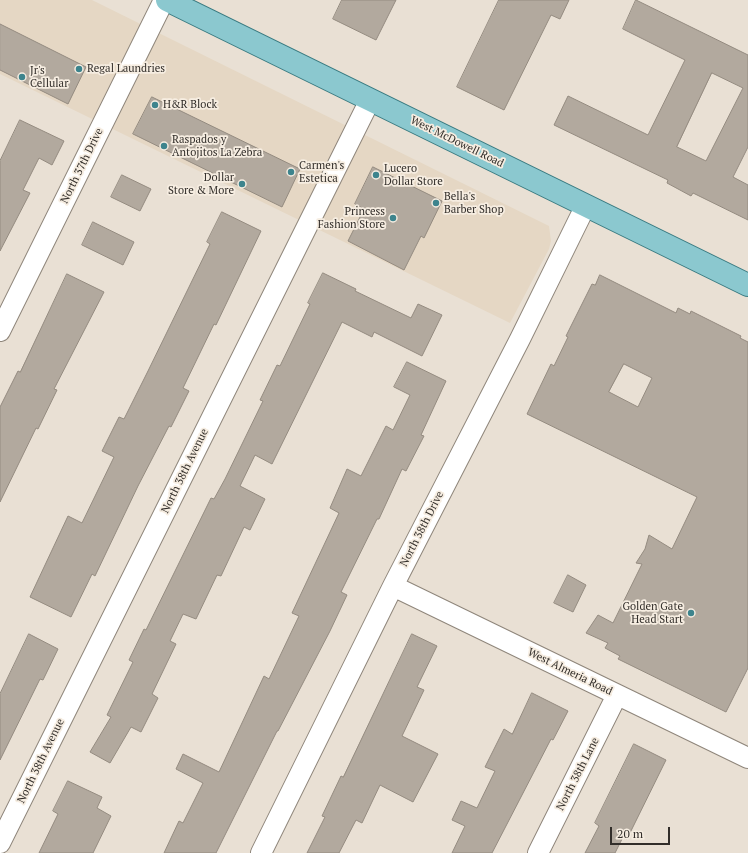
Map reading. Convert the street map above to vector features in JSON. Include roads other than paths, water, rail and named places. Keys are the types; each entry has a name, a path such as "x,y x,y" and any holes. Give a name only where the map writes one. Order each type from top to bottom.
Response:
{"main road":[{"name":"West McDowell Road","path":"165,0 748,285"}],"street":[{"name":"North 37th Drive","path":"0,331 165,0"},
{"name":"North 38th Avenue","path":"0,843 370,100"},
{"name":"North 38th Drive","path":"261,853 393,586 520,339 586,205"},
{"name":"West Almeria Road","path":"393,586 748,758"},
{"name":"North 38th Lane","path":"538,853 617,695"}],"place":[{"name":"Regal Laundries","path":"79,69"},
{"name":"Jr's Cellular","path":"22,77"},
{"name":"H&R Block","path":"155,105"},
{"name":"Raspados y Antojitos La Zebra","path":"164,146"},
{"name":"Carmen's Estetica","path":"291,172"},
{"name":"Lucero Dollar Store","path":"376,175"},
{"name":"Dollar Store & More","path":"242,184"},
{"name":"Bella's Barber Shop","path":"436,203"},
{"name":"Princess Fashion Store","path":"393,218"},
{"name":"Golden Gate Head Start","path":"691,613"}]}
